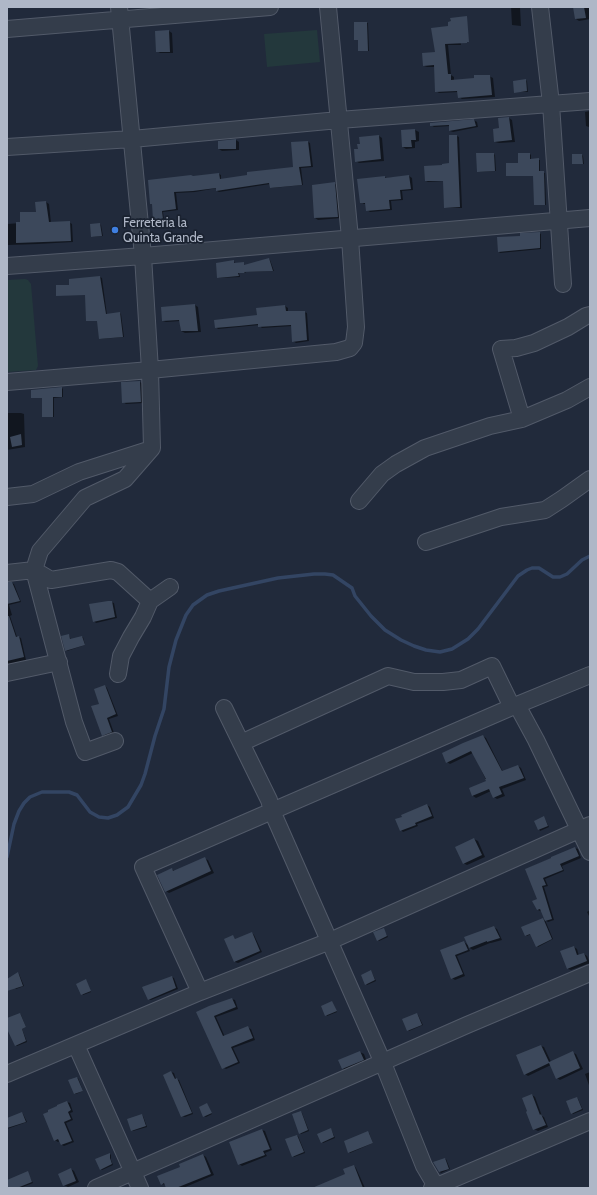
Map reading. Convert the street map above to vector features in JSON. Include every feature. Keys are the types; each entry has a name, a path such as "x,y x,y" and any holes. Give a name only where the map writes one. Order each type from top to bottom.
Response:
{"street":[{"path":"7,30 120,13 270,7"},
{"path":"7,382 336,352 350,348 354,343 356,327 350,238 328,7"},
{"path":"540,7 551,104 563,284"},
{"path":"115,741 85,752 74,722 34,570 40,551 85,498 124,478 152,448 150,370 143,256 120,13"},
{"path":"7,147 132,139 339,120 590,101"},
{"path":"7,266 590,218"},
{"path":"522,419 501,349 516,348 534,343 590,315"},
{"path":"359,501 382,474 396,464 425,448 490,426 522,419 567,400 590,387"},
{"path":"7,496 33,494 79,472 152,448"},
{"path":"426,542 501,517 544,510 590,479"},
{"path":"7,573 34,570 51,580 111,570 118,572 150,601"},
{"path":"118,674 121,656 143,617 150,601 170,587"},
{"path":"7,673 59,662"},
{"path":"241,743 388,676 414,682 443,682 461,680 492,666 585,827 590,852"},
{"path":"200,992 143,867 590,674"},
{"path":"224,708 269,800 272,811 383,1063 424,1166 435,1187 590,1121"},
{"path":"7,1074 200,992 330,941 585,827"},
{"path":"96,1188 467,1025 590,973"},
{"path":"76,1045 140,1188"}],"green space":[{"path":"317,30 320,62 267,67 264,34"},
{"path":"25,279 31,284 38,366 36,370 7,372 7,280"}],"building":[{"path":"573,7 584,7 586,18 575,19"},
{"path":"467,16 469,42 445,44 448,74 451,74 451,80 474,78 474,75 490,75 492,95 458,98 457,91 435,92 434,65 423,66 422,53 435,52 431,28 448,26 448,22 451,21 450,18"},
{"path":"354,22 367,22 368,51 358,51 358,40 354,40"},
{"path":"169,30 170,52 156,52 155,31"},
{"path":"526,79 527,91 514,93 513,81"},
{"path":"509,117 512,140 494,142 493,129 499,128 498,118"},
{"path":"474,119 476,126 449,131 449,125 430,126 430,123"},
{"path":"415,129 416,140 411,140 412,147 402,147 401,130"},
{"path":"379,135 381,159 355,162 354,149 358,149 357,144 360,144 359,137"},
{"path":"449,135 457,135 460,207 444,208 443,181 425,181 424,166 449,163"},
{"path":"236,139 236,149 218,149 218,141"},
{"path":"308,141 311,166 299,167 302,185 270,188 269,183 216,191 216,188 174,192 176,209 162,211 163,219 153,220 148,180 219,173 220,179 247,175 247,172 293,167 291,142"},
{"path":"476,153 494,153 495,171 477,172"},
{"path":"518,153 530,153 530,159 539,158 539,171 544,171 545,205 534,205 533,176 506,176 506,163 518,163"},
{"path":"572,154 582,154 583,164 572,164"},
{"path":"409,175 411,189 400,190 401,199 389,200 390,209 366,211 365,203 360,203 357,179"},
{"path":"335,182 338,217 314,218 312,185"},
{"path":"46,201 49,222 70,221 71,241 16,243 16,222 20,222 20,212 36,212 35,202"},
{"path":"100,223 102,236 91,237 90,224"},
{"path":"540,232 540,248 498,252 497,237 520,236 520,233"},
{"path":"269,258 273,271 244,272 245,273 238,273 239,276 217,278 216,263 234,260 234,263 244,262 244,265"},
{"path":"100,276 106,314 120,312 123,337 99,339 97,321 86,321 85,295 56,296 56,285 69,285 69,279"},
{"path":"195,304 198,331 181,331 179,320 162,321 161,307"},
{"path":"285,305 286,311 305,311 307,340 292,342 291,325 258,327 258,324 215,328 214,320 257,315 256,308"},
{"path":"140,381 141,402 122,403 121,382"},
{"path":"62,387 62,397 53,397 53,417 42,417 42,398 31,398 31,390"},
{"path":"21,434 22,445 12,447 10,437"},
{"path":"7,582 12,582 20,601 7,604"},
{"path":"112,601 115,617 93,622 89,604"},
{"path":"7,616 9,616 16,637 19,636 24,657 7,661"},
{"path":"69,634 70,639 82,636 85,645 65,651 61,636"},
{"path":"105,685 116,714 107,718 112,732 102,736 91,706 99,704 94,689"},
{"path":"483,735 502,771 518,765 524,778 499,787 502,794 493,798 489,789 472,796 469,788 486,781 486,779 471,751 446,763 442,753"},
{"path":"427,804 432,816 415,823 416,825 400,831 395,819"},
{"path":"544,816 548,826 538,830 534,821"},
{"path":"474,838 482,855 463,864 455,847"},
{"path":"575,847 579,856 560,864 563,870 543,878 546,885 542,886 552,919 545,921 540,909 537,910 532,901 537,899 525,869"},
{"path":"205,857 211,871 165,892 157,875 172,868 173,871"},
{"path":"543,918 552,939 536,947 530,934 525,936 521,927"},
{"path":"494,926 500,938 469,948 464,937"},
{"path":"384,928 387,936 377,941 373,932"},
{"path":"252,932 260,951 234,962 224,939 233,935 235,939"},
{"path":"464,941 468,950 455,955 463,974 451,979 440,950"},
{"path":"574,946 577,955 584,953 587,961 567,969 560,951"},
{"path":"371,970 375,980 365,985 361,975"},
{"path":"18,972 23,986 7,991 7,979"},
{"path":"172,976 176,988 148,1000 142,987"},
{"path":"86,979 91,991 81,995 76,984"},
{"path":"232,998 236,1007 214,1016 223,1036 248,1026 253,1038 231,1047 238,1062 222,1069 196,1012"},
{"path":"332,1001 337,1011 325,1016 321,1006"},
{"path":"20,1013 26,1027 22,1029 26,1041 15,1046 7,1029 7,1018"},
{"path":"417,1013 422,1025 407,1031 402,1019"},
{"path":"541,1045 549,1062 573,1051 580,1068 556,1079 549,1063 524,1075 516,1055"},
{"path":"360,1051 364,1060 342,1069 338,1060"},
{"path":"171,1071 175,1079 177,1078 192,1113 181,1117 163,1075"},
{"path":"77,1077 83,1091 74,1094 68,1080"},
{"path":"532,1094 540,1115 541,1114 546,1125 533,1130 522,1098"},
{"path":"577,1097 582,1109 571,1114 566,1101"},
{"path":"67,1101 71,1110 68,1112 71,1119 64,1122 72,1141 61,1145 58,1139 54,1141 43,1114 57,1105"},
{"path":"207,1103 212,1113 203,1117 199,1107"},
{"path":"301,1111 308,1130 299,1134 292,1114"},
{"path":"22,1112 26,1122 7,1128 7,1118"},
{"path":"142,1114 146,1126 131,1131 127,1119"},
{"path":"331,1128 334,1137 321,1143 317,1134"},
{"path":"262,1129 270,1149 263,1151 265,1155 238,1165 229,1142"},
{"path":"368,1131 373,1143 348,1153 344,1141"},
{"path":"297,1135 304,1152 292,1157 285,1139"},
{"path":"110,1153 112,1164 100,1170 95,1159"},
{"path":"203,1154 211,1174 176,1188 166,1188 164,1183 161,1185 157,1176 180,1167 179,1164"},
{"path":"445,1158 449,1169 439,1172 433,1162"},
{"path":"354,1165 363,1188 312,1188 345,1174 343,1169"},
{"path":"71,1168 76,1181 63,1186 58,1174"},
{"path":"28,1171 32,1182 17,1188 7,1188 7,1180"}],"waterway":[{"path":"7,857 14,824 19,811 30,797 42,792 69,792 77,795 90,812 99,817 108,818 117,815 128,807 141,785 164,709 169,667 176,640 186,615 193,605 207,595 278,578 314,574 333,575 352,588 355,596 371,616 385,630 414,646 440,652 452,649 468,639 478,629 518,576 527,570 539,568 553,577 560,577 567,574 582,560 590,556"}],"place":[{"name":"Ferreteria la Quinta Grande","path":"115,230"}]}
